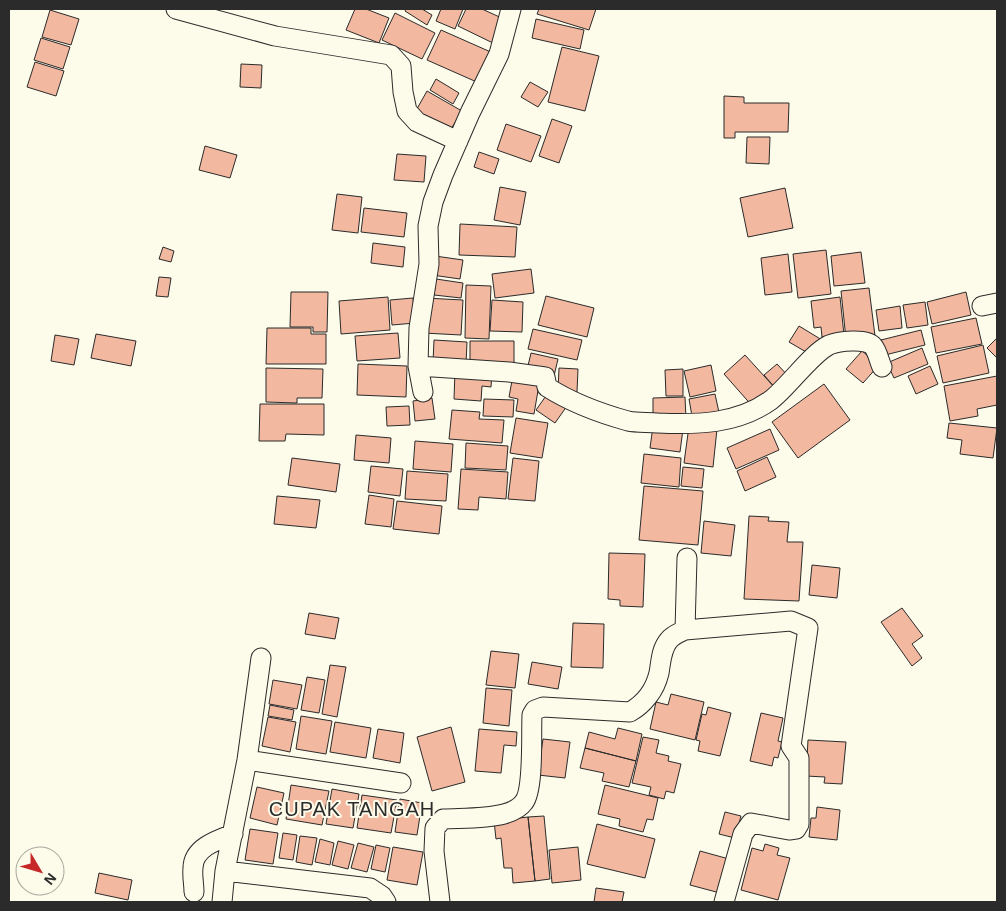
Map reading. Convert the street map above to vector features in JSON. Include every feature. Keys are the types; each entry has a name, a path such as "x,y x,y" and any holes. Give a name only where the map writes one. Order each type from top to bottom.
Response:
{"street":[{"path":"176,9 275,36 391,55 401,66 407,111 417,122 458,141"},
{"path":"423,392 418,366 419,328 429,264 428,226 439,184 470,113 499,54 511,9"},
{"path":"418,366 509,372 545,377 547,387 563,398 630,421 692,424 733,419 754,411 772,398 820,352 830,345 854,341 870,343 875,348 882,367"},
{"path":"686,630 687,558"},
{"path":"440,902 434,851 435,828 443,819 505,814 523,804 527,797 530,776 532,715 535,710 544,707 630,712 640,706 650,694 658,675 661,656 667,643 674,635 686,630 791,620 808,628 791,746 799,758 799,824 796,829 789,830 751,823 743,834 724,902"},
{"path":"224,886 248,760 261,658"},
{"path":"248,760 401,783"},
{"path":"233,834 211,843 199,852 195,858 192,867 194,897 224,886 370,888 376,890 386,902"}],"building":[{"path":"355,9 366,9 389,18 379,43 346,30"},
{"path":"406,9 422,9 432,15 427,25 405,11"},
{"path":"441,9 463,9 455,29 436,21"},
{"path":"466,9 482,9 506,20 495,44 458,26"},
{"path":"539,9 596,9 589,30 537,14"},
{"path":"50,10 79,19 71,45 42,37"},
{"path":"395,13 435,33 422,59 382,40"},
{"path":"536,19 584,30 580,49 532,38"},
{"path":"441,30 493,53 479,83 427,60"},
{"path":"41,38 70,47 63,69 34,60"},
{"path":"562,47 599,56 585,111 548,102"},
{"path":"35,62 64,71 56,96 27,87"},
{"path":"241,64 262,65 261,88 240,87"},
{"path":"436,79 459,93 453,104 430,90"},
{"path":"530,82 548,92 538,107 521,97"},
{"path":"427,91 462,111 448,134 414,114"},
{"path":"724,96 744,97 744,103 789,103 788,132 735,132 735,138 724,138"},
{"path":"552,119 572,126 559,163 539,156"},
{"path":"506,124 541,136 531,162 497,150"},
{"path":"747,137 770,137 769,164 746,163"},
{"path":"205,146 237,155 230,178 199,170"},
{"path":"479,152 499,159 494,174 474,167"},
{"path":"397,154 426,156 424,182 394,180"},
{"path":"500,187 526,192 520,225 494,220"},
{"path":"785,188 793,228 748,237 740,198"},
{"path":"337,194 362,197 358,233 332,230"},
{"path":"364,208 407,213 404,237 361,232"},
{"path":"460,224 517,227 515,257 459,255"},
{"path":"373,243 405,247 403,267 371,263"},
{"path":"163,247 174,251 171,262 159,259"},
{"path":"826,250 831,294 798,298 793,254"},
{"path":"861,252 865,283 834,286 831,256"},
{"path":"788,254 792,292 765,295 761,258"},
{"path":"435,256 463,260 460,279 432,275"},
{"path":"531,269 534,293 495,298 492,274"},
{"path":"159,277 171,278 168,297 156,296"},
{"path":"436,279 463,283 461,298 434,295"},
{"path":"466,285 491,286 489,339 465,338"},
{"path":"869,288 875,336 846,339 841,291"},
{"path":"291,292 328,292 327,332 313,332 313,327 290,327"},
{"path":"966,292 971,315 932,324 927,302"},
{"path":"546,296 594,308 587,337 538,325"},
{"path":"388,297 390,330 341,334 339,301"},
{"path":"840,297 844,335 822,337 821,327 814,328 811,301"},
{"path":"413,298 415,323 392,325 390,300"},
{"path":"425,298 463,300 461,335 423,333"},
{"path":"492,300 523,302 522,332 490,331"},
{"path":"925,302 928,325 907,328 903,305"},
{"path":"900,306 902,328 879,331 876,310"},
{"path":"976,318 982,344 936,353 931,327"},
{"path":"799,326 822,340 813,356 789,342"},
{"path":"267,328 311,328 311,334 326,334 326,364 266,364"},
{"path":"533,329 582,340 577,360 528,349"},
{"path":"921,330 925,345 885,355 881,340"},
{"path":"398,333 400,358 357,361 355,336"},
{"path":"96,334 136,341 131,366 91,358"},
{"path":"55,335 79,339 74,365 51,361"},
{"path":"997,338 997,356 996,357 987,348"},
{"path":"434,340 467,342 466,364 433,362"},
{"path":"470,341 514,341 514,363 470,364"},
{"path":"983,345 989,373 943,383 937,356"},
{"path":"922,348 928,364 894,378 887,363"},
{"path":"862,351 879,365 863,383 846,369"},
{"path":"531,353 558,359 554,376 527,370"},
{"path":"745,355 775,388 754,408 724,374"},
{"path":"358,364 407,366 406,397 357,395"},
{"path":"777,364 790,378 777,390 764,375"},
{"path":"711,365 716,391 690,397 684,371"},
{"path":"930,366 938,384 916,394 908,376"},
{"path":"266,368 323,369 322,398 297,398 297,403 266,402"},
{"path":"559,368 578,369 577,392 558,391"},
{"path":"683,369 683,396 666,396 665,370"},
{"path":"455,371 492,374 491,387 482,386 481,401 454,399"},
{"path":"513,375 540,379 534,414 516,411 518,399 509,397"},
{"path":"997,376 997,405 977,409 978,416 950,421 944,386"},
{"path":"824,384 850,420 798,458 772,422"},
{"path":"548,393 567,406 555,423 536,410"},
{"path":"715,394 720,417 693,422 689,399"},
{"path":"685,397 686,419 653,420 653,398"},
{"path":"432,398 435,419 415,421 413,401"},
{"path":"484,399 514,400 513,417 483,416"},
{"path":"260,404 324,404 324,435 286,434 285,441 259,441"},
{"path":"409,406 410,425 387,426 386,407"},
{"path":"452,410 480,412 479,419 504,420 502,443 449,439"},
{"path":"516,418 548,423 542,458 510,453"},
{"path":"949,423 997,428 993,458 960,454 962,440 947,438"},
{"path":"653,426 683,429 680,452 650,448"},
{"path":"689,426 717,429 713,467 684,463"},
{"path":"770,429 779,450 736,469 727,448"},
{"path":"356,435 391,438 389,463 354,460"},
{"path":"415,441 453,444 451,472 413,469"},
{"path":"466,443 508,446 506,470 465,468"},
{"path":"644,454 681,458 679,487 641,483"},
{"path":"767,457 776,477 745,491 737,471"},
{"path":"292,458 340,464 336,492 288,485"},
{"path":"513,458 539,461 535,501 508,499"},
{"path":"371,466 403,469 400,496 368,492"},
{"path":"683,467 704,469 702,488 681,486"},
{"path":"461,469 508,472 506,499 479,497 478,510 458,509"},
{"path":"407,471 448,474 446,501 405,499"},
{"path":"644,486 703,491 698,545 639,540"},
{"path":"369,495 394,499 391,527 365,524"},
{"path":"277,496 320,500 316,528 274,524"},
{"path":"397,501 442,506 439,534 393,529"},
{"path":"749,516 769,517 768,521 789,522 787,542 803,542 799,601 744,599"},
{"path":"704,521 735,525 731,556 701,553"},
{"path":"609,553 645,554 643,607 620,606 620,600 608,599"},
{"path":"812,565 840,568 837,598 809,595"},
{"path":"902,608 923,636 912,644 922,658 912,666 881,622"},
{"path":"309,613 339,618 335,639 305,634"},
{"path":"573,623 604,624 603,668 571,667"},
{"path":"491,651 519,654 515,688 486,685"},
{"path":"532,662 562,667 558,689 528,684"},
{"path":"330,665 346,667 337,717 322,714"},
{"path":"307,677 325,680 319,713 301,710"},
{"path":"273,680 302,685 297,709 269,704"},
{"path":"486,688 512,690 509,726 483,723"},
{"path":"671,694 704,702 695,740 650,729 656,702 668,705"},
{"path":"270,705 294,710 292,720 268,716"},
{"path":"708,707 731,713 720,756 698,751 700,741 696,740 702,714 706,715"},
{"path":"761,713 783,718 778,741 782,742 778,758 774,757 772,766 750,761"},
{"path":"301,716 332,721 326,754 296,749"},
{"path":"268,717 296,722 290,752 262,746"},
{"path":"335,722 371,728 366,758 330,752"},
{"path":"451,727 465,782 432,791 417,737"},
{"path":"618,728 642,734 636,761 585,748 589,732 615,739"},
{"path":"378,729 404,733 400,763 373,758"},
{"path":"479,729 517,732 516,746 504,745 501,773 475,771"},
{"path":"643,737 659,740 656,753 669,756 668,761 681,764 674,793 666,791 664,799 649,795 651,787 632,783"},
{"path":"543,739 570,742 565,778 538,775"},
{"path":"808,740 846,742 842,784 824,783 825,777 806,776"},
{"path":"585,748 636,761 629,787 602,781 604,773 580,768"},
{"path":"291,785 329,791 322,825 286,819"},
{"path":"605,785 658,798 653,820 647,819 643,832 619,826 620,819 598,814"},
{"path":"257,787 284,793 277,825 250,818"},
{"path":"332,789 359,794 353,828 326,824"},
{"path":"362,795 397,800 391,833 357,828"},
{"path":"400,799 422,803 417,835 395,832"},
{"path":"817,807 840,810 837,840 809,837 811,818 816,818"},
{"path":"725,812 741,816 735,838 719,834"},
{"path":"544,816 550,879 535,881 528,817"},
{"path":"528,817 535,881 513,883 512,868 504,868 501,838 496,839 494,821"},
{"path":"597,824 655,839 645,878 587,864"},
{"path":"250,829 278,833 273,864 245,860"},
{"path":"283,833 297,835 293,860 279,858"},
{"path":"300,836 317,838 312,865 296,862"},
{"path":"320,839 334,843 330,865 315,862"},
{"path":"338,841 354,845 348,869 332,865"},
{"path":"358,843 374,847 367,872 351,868"},
{"path":"765,844 779,848 777,855 790,858 778,900 741,890 752,848 763,851"},
{"path":"376,845 390,848 385,872 371,869"},
{"path":"393,847 423,852 417,885 387,880"},
{"path":"578,847 581,880 552,883 549,850"},
{"path":"700,851 729,859 720,893 690,885"},
{"path":"99,873 132,880 128,900 95,893"},
{"path":"596,888 624,892 622,902 594,902"}],"district":[{"name":"CUPAK TANGAH","path":"352,809"}]}
